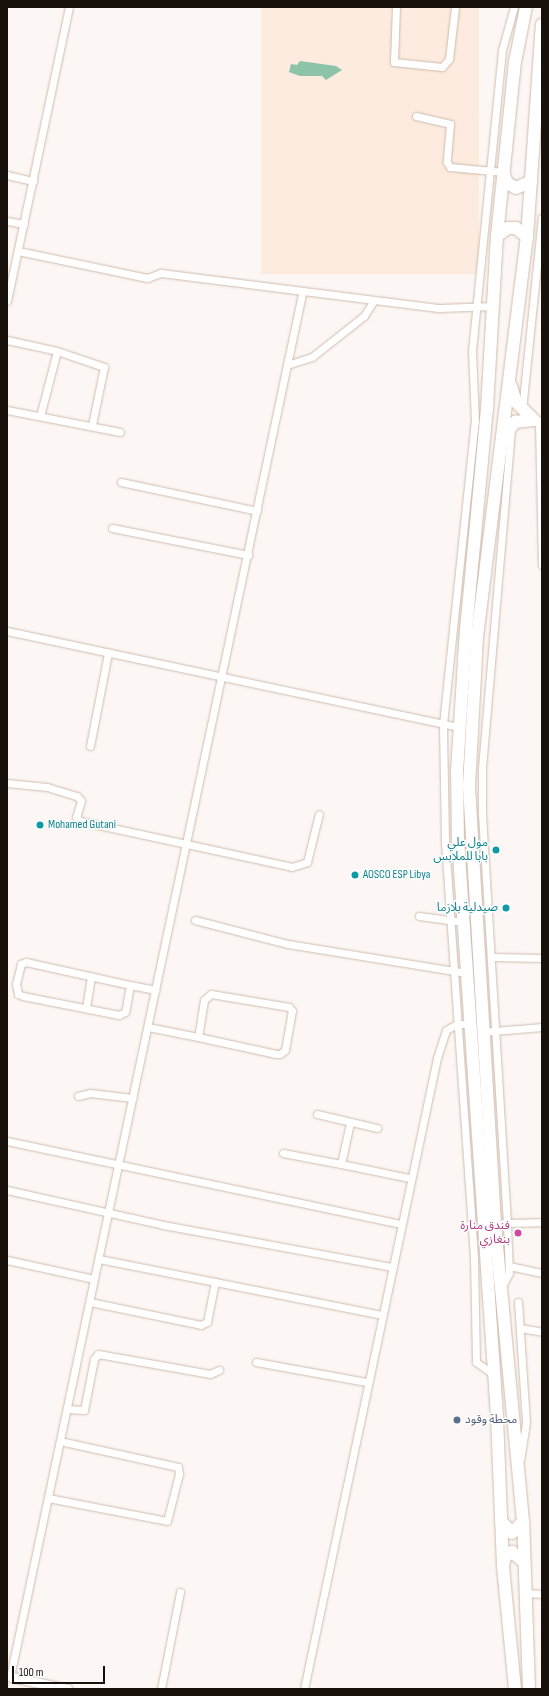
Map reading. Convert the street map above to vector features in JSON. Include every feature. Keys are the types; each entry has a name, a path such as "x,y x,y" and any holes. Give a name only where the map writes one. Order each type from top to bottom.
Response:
{"highway":[{"path":"526,7 515,62 497,236 494,306 458,727 458,840 460,876 470,924 482,1032 495,1224 523,1521 528,1689"},
{"path":"515,1689 503,1566 493,1374 469,1024 467,973 470,924 470,732 499,447 510,381 527,237 540,83 542,25"},
{"path":"504,172 511,186 520,188 532,181"},
{"path":"497,236 508,228 516,228 527,237"},
{"path":"510,381 514,398 522,410 539,422"},
{"path":"499,447 511,425 539,422"},
{"path":"501,1521 512,1533 523,1521"},
{"path":"503,1566 505,1557 512,1552 524,1562"}],"street":[{"path":"7,301 11,268 18,251 70,7"},
{"path":"396,7 394,62 442,67 449,59 454,7"},
{"path":"493,1374 476,1362 474,1257 445,841 443,724 475,422 472,351 478,306 502,50 514,7"},
{"path":"416,116 450,124 447,162 450,167 504,172"},
{"path":"7,175 33,181"},
{"path":"522,410 542,218"},
{"path":"7,221 24,224"},
{"path":"18,251 148,278 161,273 302,294 374,300 440,308 494,306"},
{"path":"68,1689 8,1676 110,1211 302,294"},
{"path":"288,365 312,357 364,316 374,300"},
{"path":"7,340 57,351 104,367 92,425"},
{"path":"40,416 57,351"},
{"path":"7,410 92,425 120,432"},
{"path":"539,422 542,565"},
{"path":"501,1288 507,1280 509,1266 508,1223 489,925 482,768 511,425"},
{"path":"121,482 257,511"},
{"path":"112,528 248,554"},
{"path":"7,631 458,727"},
{"path":"90,746 108,653"},
{"path":"7,783 47,787 77,796 81,801 76,817 80,821 187,847 299,867 307,862 314,822 319,814"},
{"path":"445,841 458,840"},
{"path":"448,876 460,876"},
{"path":"419,916 451,922 489,925"},
{"path":"195,920 288,944 454,974 467,973"},
{"path":"491,957 542,958"},
{"path":"130,985 123,1014 23,996 18,994 16,984 24,962 156,990"},
{"path":"86,1008 92,976"},
{"path":"148,1027 198,1037 282,1053 292,1011 289,1007 211,994 204,1000 198,1037"},
{"path":"304,1689 366,1382 443,1034 457,1024 469,1024"},
{"path":"482,1032 542,1028"},
{"path":"78,1096 90,1093 133,1098"},
{"path":"317,1114 377,1128"},
{"path":"341,1164 350,1122"},
{"path":"7,1141 119,1163 401,1224"},
{"path":"283,1153 410,1178"},
{"path":"7,1190 110,1211 163,1225 392,1267"},
{"path":"495,1224 542,1222"},
{"path":"99,1258 381,1315"},
{"path":"7,1260 94,1279"},
{"path":"509,1266 542,1273"},
{"path":"90,1302 201,1325 207,1322 215,1282"},
{"path":"517,1465 526,1423 518,1302"},
{"path":"520,1328 542,1332"},
{"path":"67,1409 84,1410 94,1359 98,1354 210,1374 219,1370"},
{"path":"256,1362 366,1382"},
{"path":"48,1498 167,1521 179,1474 178,1467 60,1441"},
{"path":"161,1689 180,1592"},
{"path":"524,1593 542,1594"}],"shaded area":[{"path":"261,7 479,7 479,274 261,274"}],"green space":[{"path":"300,61 336,66 342,70 326,80 322,76 300,76 289,72 291,64 297,65"}],"place":[{"name":"Mohamed Gutani","path":"40,825"},
{"name":"مول علي بابا للملابس","path":"496,850"},
{"name":"AOSCO ESP Libya","path":"355,875"},
{"name":"صيدلية بلازما","path":"506,908"},
{"name":"فندق منارة بنغازي","path":"518,1233"},
{"name":"محطة وقود","path":"457,1420"}]}
